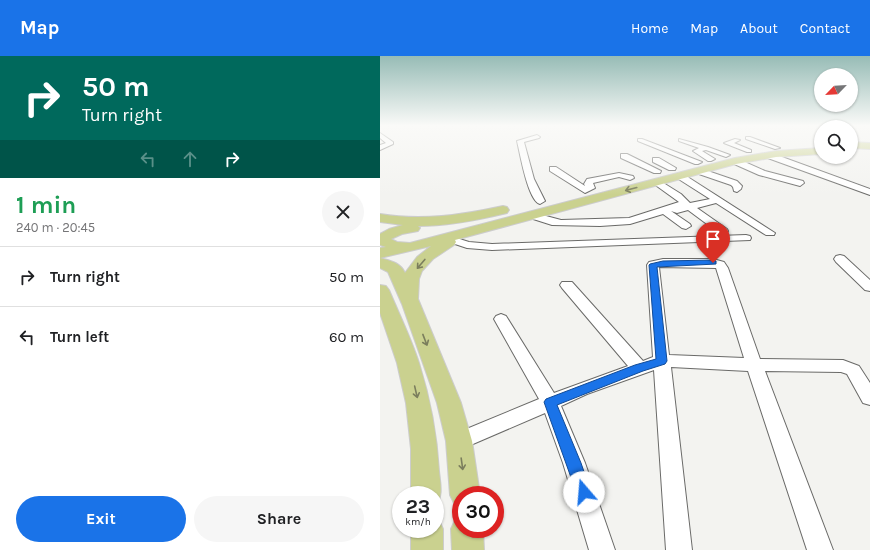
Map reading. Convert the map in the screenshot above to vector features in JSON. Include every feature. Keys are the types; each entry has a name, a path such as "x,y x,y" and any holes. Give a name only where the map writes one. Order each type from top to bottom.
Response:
{"main road":[{"path":"380,253 450,238 531,215 669,174 718,155 767,149"},
{"path":"858,150 870,150"},
{"path":"700,162 735,161 768,155 814,152"},
{"path":"450,238 396,246 384,242 384,238 396,231 454,223 630,178 669,174"},
{"path":"380,218 414,223 438,222 468,218 514,208"},
{"path":"411,304 410,284 412,276 428,256 450,238"},
{"path":"380,264 390,266 395,269 411,304 449,403 459,441 464,486"},
{"path":"380,290 411,372 425,445 426,486"},
{"path":"427,538 427,550"},
{"path":"467,538 468,550"}],"street":[{"path":"522,149 534,190 540,201"},
{"path":"665,149 700,162 713,175 738,185 737,189"},
{"path":"700,162 696,151 702,149"},
{"path":"708,149 718,155"},
{"path":"744,149 749,151"},
{"path":"768,155 870,192"},
{"path":"624,156 669,174 710,197 738,218 749,221 770,233"},
{"path":"735,161 762,173 800,183"},
{"path":"713,175 746,166"},
{"path":"553,169 588,189"},
{"path":"647,216 685,203 669,174"},
{"path":"531,215 552,222 585,224 619,222 667,213 710,197"},
{"path":"689,206 723,231"},
{"path":"667,213 686,226"},
{"path":"450,238 467,244 492,246 746,238"},
{"path":"840,259 870,287"},
{"path":"679,550 653,265 663,263 713,263 720,265 722,268 754,365 820,550"},
{"path":"567,285 639,368"},
{"path":"501,319 550,402 574,463 602,550"},
{"path":"459,441 550,402 661,361 754,365 843,366 853,370 870,398"}],"route":[{"path":"584,492 550,402 581,389 661,361 653,265 663,263 713,263"}]}
